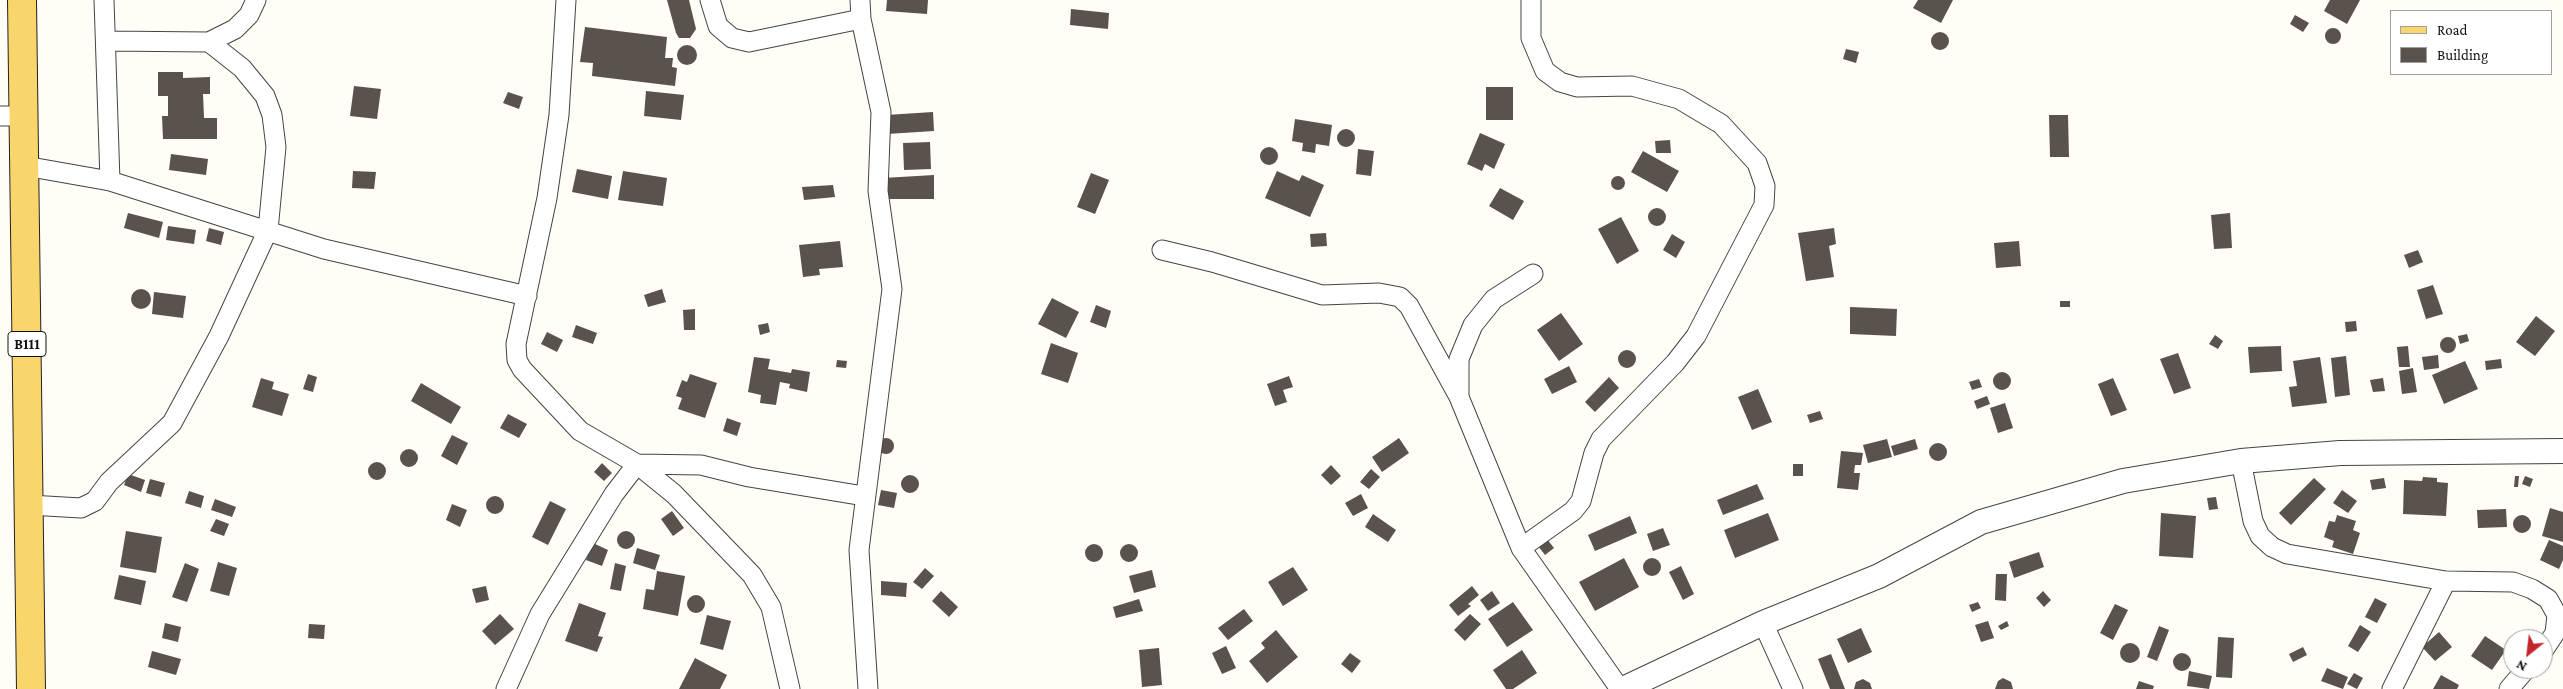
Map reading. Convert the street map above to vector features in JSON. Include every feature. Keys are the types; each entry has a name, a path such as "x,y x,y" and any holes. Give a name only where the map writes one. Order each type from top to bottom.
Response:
{"main road":[{"name":"B111","path":"22,0 12,116 25,166 31,689"}],"street":[{"path":"104,0 110,181"},
{"path":"106,41 209,42 235,29 249,15 256,0"},
{"path":"566,0 559,115 547,198 515,353 522,369 580,431 637,464 674,494 752,576 771,607 790,689"},
{"path":"710,0 718,26 732,38 749,42 861,19"},
{"path":"860,0 861,19 881,112 878,191 892,288 864,496 859,550 868,689"},
{"path":"1521,548 1573,511 1581,501 1594,453 1601,439 1675,362 1696,336 1764,205 1765,186 1757,163 1720,124 1679,99 1632,86 1577,87 1560,82 1552,77 1545,71 1531,38 1531,0"},
{"path":"28,505 81,508 95,501 109,482 172,424 219,336 268,230 276,147 272,115 265,96 242,68 209,42"},
{"path":"25,166 110,181 324,248 527,296"},
{"path":"1162,250 1212,262 1316,294 1390,293 1400,297 1408,306 1459,397 1521,548 1622,689 1763,623 1879,576 1981,522 2124,481 2241,461 2340,453 2563,451"},
{"path":"1459,397 1459,359 1473,325 1494,299 1533,274"},
{"path":"2241,461 2253,521 2260,536 2272,547 2287,554 2446,580 2513,582 2532,589 2548,599 2557,615 2553,636"},
{"path":"637,464 701,466 749,477 864,496"},
{"path":"506,689 540,614 599,518 637,464"},
{"path":"2392,689 2446,580"},
{"path":"1763,623 1793,689"},
{"path":"2509,689 2518,679"}],"building":[{"path":"667,0 689,0 696,29 690,38 679,38"},
{"path":"887,0 928,0 927,14 886,11"},
{"path":"1918,0 1953,0 1941,23 1913,8"},
{"path":"2330,0 2360,0 2347,24 2324,11"},
{"path":"1071,9 1109,13 1108,29 1070,25"},
{"path":"2295,15 2309,23 2303,32 2290,24"},
{"path":"585,27 667,37 665,58 673,58 672,67 677,68 675,86 592,76 593,63 580,62"},
{"path":"2333,28 2341,36 2333,44 2325,36"},
{"path":"1936,32 1944,32 1949,37 1947,48 1936,50 1931,45 1931,37"},
{"path":"687,45 694,48 697,55 694,62 687,65 680,62 677,55 680,48"},
{"path":"1846,49 1859,52 1856,63 1843,59"},
{"path":"158,72 183,72 183,78 210,77 210,94 203,94 204,118 217,118 217,139 163,139 162,116 168,116 168,96 158,96"},
{"path":"354,86 381,89 377,119 350,116"},
{"path":"1486,87 1513,87 1513,120 1486,120"},
{"path":"646,91 684,95 681,120 644,116"},
{"path":"508,92 523,97 519,109 503,103"},
{"path":"933,112 934,131 887,134 886,115"},
{"path":"2049,115 2068,115 2069,157 2050,157"},
{"path":"1295,119 1332,125 1329,146 1316,144 1315,153 1302,151 1303,143 1292,141"},
{"path":"1342,129 1350,129 1355,134 1353,145 1342,147 1337,142 1337,134"},
{"path":"1480,133 1505,144 1494,169 1485,164 1482,171 1467,164"},
{"path":"1670,140 1671,153 1656,153 1655,141"},
{"path":"930,142 931,169 904,170 903,143"},
{"path":"1265,147 1273,147 1278,152 1276,163 1265,165 1260,160 1260,152"},
{"path":"1358,149 1374,151 1371,176 1356,174"},
{"path":"1643,151 1679,171 1667,192 1631,172"},
{"path":"171,154 208,159 206,175 169,170"},
{"path":"577,169 612,176 608,199 572,192"},
{"path":"353,171 376,172 374,189 352,188"},
{"path":"623,171 667,178 663,206 618,200"},
{"path":"1277,171 1299,181 1302,175 1324,185 1310,217 1265,198"},
{"path":"1091,173 1109,180 1095,214 1077,207"},
{"path":"934,175 934,199 886,199 883,178"},
{"path":"1615,176 1621,176 1625,183 1621,190 1615,190 1611,186 1611,180"},
{"path":"833,185 835,197 804,200 802,187"},
{"path":"1500,188 1524,201 1513,220 1489,206"},
{"path":"1653,208 1661,208 1666,213 1664,224 1653,226 1648,221 1648,213"},
{"path":"128,213 163,222 159,238 124,228"},
{"path":"2230,213 2232,248 2214,249 2211,215"},
{"path":"1621,217 1639,251 1617,264 1598,229"},
{"path":"168,226 196,230 194,244 166,240"},
{"path":"209,228 224,232 221,245 206,241"},
{"path":"1834,228 1836,244 1829,246 1834,277 1806,281 1798,233"},
{"path":"1326,233 1327,246 1311,247 1310,234"},
{"path":"1672,234 1685,242 1676,258 1663,250"},
{"path":"840,241 843,267 819,269 820,275 803,277 799,245"},
{"path":"2019,241 2021,266 1996,268 1994,243"},
{"path":"2418,250 2423,262 2409,268 2404,255"},
{"path":"2433,285 2443,314 2426,319 2417,290"},
{"path":"141,289 148,292 151,299 148,306 141,309 134,306 131,299 134,292"},
{"path":"662,289 666,302 648,307 644,295"},
{"path":"154,292 186,296 183,318 152,314"},
{"path":"1052,298 1079,312 1066,338 1038,324"},
{"path":"2060,301 2070,301 2070,307 2060,307"},
{"path":"1096,305 1111,311 1106,328 1090,322"},
{"path":"1850,307 1897,309 1896,336 1850,334"},
{"path":"695,309 695,330 684,330 683,310"},
{"path":"1561,313 1583,344 1559,361 1537,330"},
{"path":"2536,316 2555,331 2535,356 2516,342"},
{"path":"2356,321 2357,331 2346,332 2345,322"},
{"path":"768,323 770,332 760,335 758,325"},
{"path":"576,325 597,333 593,344 572,337"},
{"path":"547,332 563,340 557,352 541,344"},
{"path":"2467,334 2469,341 2460,344 2458,336"},
{"path":"2215,335 2223,341 2218,349 2209,344"},
{"path":"2448,337 2456,345 2448,353 2440,345"},
{"path":"1051,343 1078,353 1068,383 1041,374"},
{"path":"2281,346 2282,371 2250,373 2248,347"},
{"path":"2408,346 2410,367 2399,367 2397,347"},
{"path":"1623,350 1631,350 1636,355 1634,366 1623,368 1618,363 1618,355"},
{"path":"2178,353 2191,388 2174,394 2160,359"},
{"path":"2438,355 2439,368 2424,370 2422,357"},
{"path":"2346,356 2350,395 2335,397 2331,358"},
{"path":"754,357 770,359 768,369 791,373 792,369 810,372 807,392 789,388 790,384 780,382 776,405 760,403 761,395 748,392"},
{"path":"2320,357 2327,403 2292,407 2289,387 2297,386 2293,361"},
{"path":"2501,359 2502,368 2486,370 2485,361"},
{"path":"837,360 847,361 846,368 836,367"},
{"path":"2465,361 2478,389 2444,404 2432,375"},
{"path":"1569,366 1577,382 1552,394 1544,379"},
{"path":"2413,368 2417,392 2402,394 2399,371"},
{"path":"1998,372 2006,372 2011,377 2009,388 1998,390 1993,385 1993,377"},
{"path":"308,374 317,377 313,392 303,389"},
{"path":"690,374 717,383 705,418 678,409 682,398 676,396 682,380 687,382"},
{"path":"1289,376 1293,387 1283,390 1287,402 1275,406 1267,384"},
{"path":"1609,377 1619,388 1595,412 1585,402"},
{"path":"261,378 274,382 272,389 289,394 282,416 252,407"},
{"path":"2113,378 2127,410 2111,416 2098,384"},
{"path":"2383,378 2385,391 2373,392 2370,380"},
{"path":"1979,379 1982,387 1972,390 1969,382"},
{"path":"421,383 461,407 451,424 411,401"},
{"path":"1758,389 1772,422 1752,430 1738,397"},
{"path":"1987,396 1990,404 1977,409 1974,401"},
{"path":"2005,403 2013,428 1998,433 1990,408"},
{"path":"1820,411 1823,419 1810,423 1807,415"},
{"path":"508,414 527,424 519,438 500,428"},
{"path":"727,418 741,423 737,436 723,431"},
{"path":"452,435 468,443 457,465 441,456"},
{"path":"883,438 889,438 894,443 892,452 883,454 878,449 878,443"},
{"path":"1399,438 1409,453 1382,472 1372,457"},
{"path":"1887,439 1892,457 1868,463 1863,445"},
{"path":"1915,439 1918,449 1894,456 1891,446"},
{"path":"1934,443 1942,443 1947,448 1945,459 1934,461 1929,456 1929,448"},
{"path":"409,449 415,452 418,458 415,464 409,467 403,464 400,458 403,452"},
{"path":"1841,451 1863,453 1861,465 1855,465 1854,473 1860,473 1858,490 1837,488"},
{"path":"377,462 383,465 386,471 383,477 377,480 371,477 368,471 371,465"},
{"path":"602,463 612,473 604,481 594,472"},
{"path":"1793,464 1803,464 1803,476 1793,476"},
{"path":"1331,465 1341,476 1331,485 1321,475"},
{"path":"1371,469 1380,477 1369,489 1360,482"},
{"path":"128,474 145,480 141,492 124,485"},
{"path":"910,475 916,478 919,484 916,490 910,493 904,490 901,484 904,478"},
{"path":"2515,476 2519,476 2518,487 2514,487"},
{"path":"2525,476 2533,479 2530,487 2522,484"},
{"path":"2423,477 2437,478 2437,482 2448,483 2446,516 2403,514 2404,480 2422,481"},
{"path":"2314,478 2326,489 2291,525 2279,513"},
{"path":"2384,478 2386,488 2372,490 2370,480"},
{"path":"150,479 165,483 161,497 146,493"},
{"path":"1757,484 1764,499 1723,515 1717,500"},
{"path":"881,490 897,493 894,508 878,505"},
{"path":"2342,490 2357,501 2348,513 2333,503"},
{"path":"189,491 204,496 201,508 185,503"},
{"path":"1361,494 1368,508 1353,516 1345,503"},
{"path":"495,496 501,499 504,505 501,511 495,514 489,511 486,505 489,499"},
{"path":"2216,497 2218,509 2209,510 2207,498"},
{"path":"215,499 236,507 232,517 211,510"},
{"path":"550,501 566,509 548,545 532,537"},
{"path":"452,504 467,510 460,527 446,520"},
{"path":"2550,508 2563,512 2563,542 2542,536"},
{"path":"2506,509 2507,527 2478,528 2477,510"},
{"path":"672,511 684,528 673,536 661,519"},
{"path":"1768,513 1779,540 1735,558 1724,530"},
{"path":"2161,513 2196,516 2193,558 2159,556"},
{"path":"1373,514 1396,530 1388,542 1365,527"},
{"path":"2337,515 2356,521 2353,530 2360,533 2353,554 2332,547 2334,541 2324,537 2329,521 2335,522"},
{"path":"2522,515 2528,518 2531,524 2528,530 2522,533 2516,530 2513,524 2516,518"},
{"path":"1630,516 1637,533 1595,551 1588,535"},
{"path":"216,519 229,524 224,536 210,531"},
{"path":"1663,528 1670,545 1653,551 1647,534"},
{"path":"126,531 162,537 156,573 120,567"},
{"path":"626,531 632,534 635,540 632,546 626,549 620,546 617,540 620,534"},
{"path":"1547,539 1554,548 1545,555 1538,546"},
{"path":"2549,540 2563,546 2563,560 2559,569 2540,560"},
{"path":"593,543 608,550 602,566 586,560"},
{"path":"1094,544 1100,547 1103,553 1100,559 1094,562 1088,559 1085,553 1088,547"},
{"path":"1129,544 1135,547 1138,553 1135,559 1129,562 1123,559 1120,553 1123,547"},
{"path":"637,548 660,555 655,570 633,563"},
{"path":"2039,552 2044,567 2014,578 2009,562"},
{"path":"1624,558 1639,587 1595,611 1579,582"},
{"path":"1648,558 1656,558 1661,563 1659,574 1648,576 1643,571 1643,563"},
{"path":"218,562 237,568 229,596 210,591"},
{"path":"185,563 199,569 187,602 172,597"},
{"path":"615,563 626,566 621,591 610,589"},
{"path":"1681,566 1694,594 1683,600 1669,572"},
{"path":"1293,567 1308,590 1283,606 1268,582"},
{"path":"925,568 934,576 922,589 913,582"},
{"path":"1152,570 1156,587 1134,593 1129,576"},
{"path":"657,571 685,576 678,616 643,609 646,589 654,590"},
{"path":"1996,574 2007,574 2006,601 1995,600"},
{"path":"119,575 146,581 141,605 114,599"},
{"path":"881,581 907,583 906,597 881,595"},
{"path":"486,586 489,600 476,603 472,589"},
{"path":"1472,586 1479,595 1468,604 1471,606 1458,616 1449,605"},
{"path":"941,591 958,607 949,617 932,601"},
{"path":"1492,591 1500,603 1488,611 1480,600"},
{"path":"2043,591 2051,600 2044,607 2036,598"},
{"path":"696,595 702,598 705,604 702,610 696,613 690,610 687,604 690,598"},
{"path":"2375,598 2387,604 2377,623 2365,617"},
{"path":"1139,599 1143,611 1116,618 1113,607"},
{"path":"1513,602 1533,630 1507,647 1488,619"},
{"path":"1978,602 1981,608 1972,612 1969,605"},
{"path":"579,603 606,613 598,636 603,637 597,652 565,641"},
{"path":"2115,604 2128,610 2113,640 2100,633"},
{"path":"1244,609 1253,621 1228,640 1218,628"},
{"path":"500,614 514,629 495,645 482,631"},
{"path":"1470,614 1481,624 1465,641 1454,630"},
{"path":"707,615 731,621 723,650 700,644"},
{"path":"1988,621 1994,638 1981,642 1975,625"},
{"path":"2007,621 2009,626 2001,630 1998,626"},
{"path":"165,623 181,627 178,642 162,638"},
{"path":"309,624 325,625 324,639 308,638"},
{"path":"2360,625 2371,632 2358,652 2348,646"},
{"path":"2159,626 2169,630 2157,661 2147,657"},
{"path":"1861,628 1872,652 1848,663 1837,639"},
{"path":"1276,630 1298,657 1267,683 1249,661 1265,648 1261,643"},
{"path":"2439,632 2452,647 2435,661 2422,647"},
{"path":"2485,636 2503,648 2503,654 2492,670 2471,656"},
{"path":"2218,637 2234,638 2232,678 2216,677"},
{"path":"2130,643 2137,646 2140,653 2137,660 2130,663 2123,660 2120,653 2123,646"},
{"path":"1226,646 1236,668 1222,674 1212,653"},
{"path":"2303,647 2307,655 2293,662 2289,654"},
{"path":"1159,648 1162,685 1142,687 1139,650"},
{"path":"1522,650 1537,673 1513,689 1506,689 1493,670"},
{"path":"152,651 181,659 176,675 148,667"},
{"path":"1350,653 1361,661 1352,673 1341,664"},
{"path":"2178,653 2186,653 2191,658 2189,669 2178,671 2173,666 2173,658"},
{"path":"1831,654 1845,689 1830,689 1818,659"},
{"path":"695,658 727,675 720,689 679,689"},
{"path":"2327,668 2348,677 2343,689 2321,681"},
{"path":"2189,671 2212,676 2209,689 2187,686"},
{"path":"2354,673 2363,678 2357,689 2347,684"},
{"path":"2441,675 2459,685 2457,689 2433,689"},
{"path":"2003,678 2011,682 2013,689 1995,689 1998,681"},
{"path":"1863,679 1870,683 1872,689 1854,689 1856,682"},
{"path":"2139,681 2154,686 2153,689 2136,689"}]}
